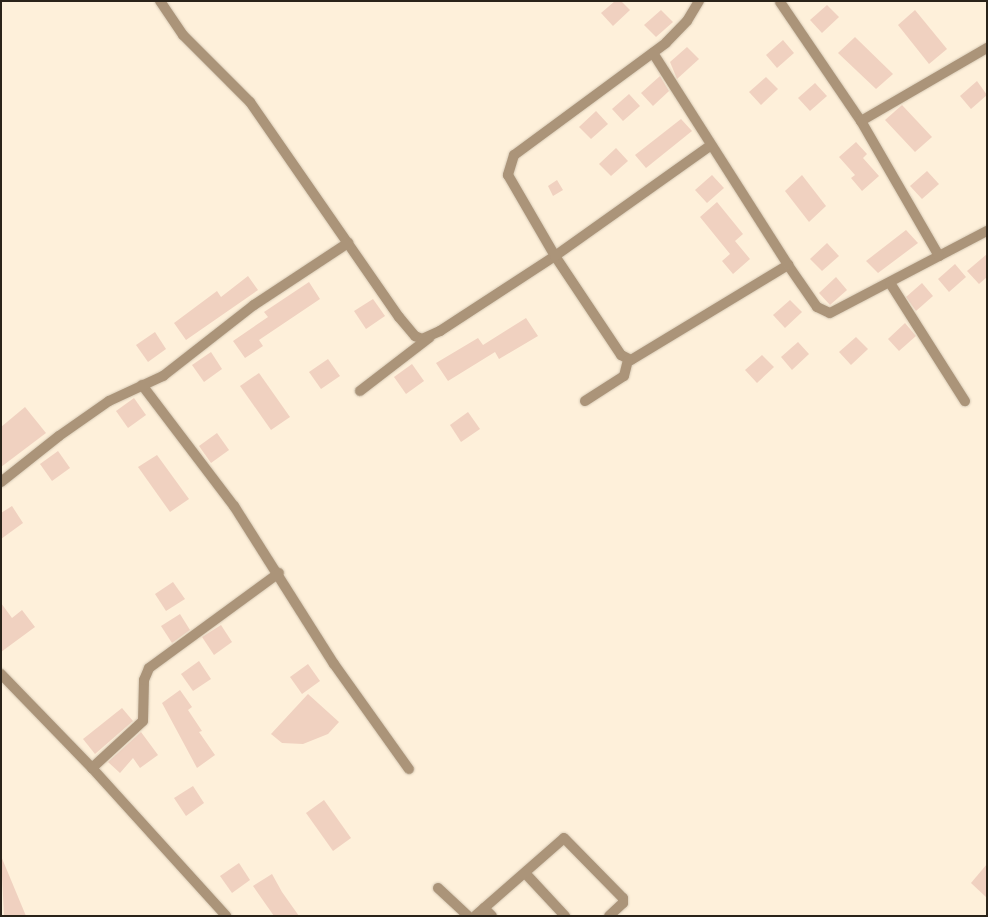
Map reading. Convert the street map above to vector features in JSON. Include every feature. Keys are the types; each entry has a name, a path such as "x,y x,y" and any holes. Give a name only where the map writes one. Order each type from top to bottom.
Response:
{"street":[{"path":"160,1 183,35 250,102 408,330 422,339 430,337"},
{"path":"628,360 621,355 555,256 516,191 508,175 510,162 514,155 653,53 679,31 699,1"},
{"path":"780,2 861,121 939,256"},
{"path":"861,121 987,48"},
{"path":"653,53 788,265 823,312 839,312 987,231"},
{"path":"360,391 430,337 555,256 711,146"},
{"path":"1,482 58,436 109,401 174,368 254,305 348,243"},
{"path":"628,360 642,355 788,265"},
{"path":"890,283 965,401"},
{"path":"585,402 624,376 628,360"},
{"path":"142,385 234,506 278,573 334,664 409,769"},
{"path":"92,768 143,721 144,680 149,668 278,573"},
{"path":"1,674 92,768 226,916"},
{"path":"475,916 564,838 623,898 623,904 609,916"},
{"path":"525,873 565,916"},
{"path":"438,888 468,916"},
{"path":"484,908 492,916"}],"building":[{"path":"615,1 621,1 630,10 613,26 601,13"},
{"path":"827,5 839,17 822,33 810,20"},
{"path":"661,10 673,22 656,37 644,25"},
{"path":"915,10 947,49 929,64 898,25"},
{"path":"855,37 893,74 876,89 838,53"},
{"path":"783,40 794,53 777,68 766,55"},
{"path":"687,47 699,59 677,79 670,62"},
{"path":"660,76 669,91 653,106 641,93"},
{"path":"766,77 778,89 761,105 749,92"},
{"path":"977,81 987,95 971,109 960,96"},
{"path":"815,83 827,96 810,111 798,98"},
{"path":"629,94 640,106 623,121 612,109"},
{"path":"902,105 932,137 915,152 885,120"},
{"path":"596,111 608,124 591,139 579,127"},
{"path":"681,119 692,131 646,168 635,155"},
{"path":"856,142 867,154 863,158 879,176 862,191 851,178 855,175 839,157"},
{"path":"616,148 628,161 611,176 599,164"},
{"path":"927,171 939,184 922,199 910,186"},
{"path":"712,175 724,188 707,203 695,190"},
{"path":"802,175 826,206 809,222 785,191"},
{"path":"557,180 563,190 553,196 548,186"},
{"path":"717,202 743,234 735,241 750,259 733,274 722,261 730,254 700,217"},
{"path":"906,230 918,243 878,273 866,261"},
{"path":"827,243 839,256 822,271 810,259"},
{"path":"987,254 987,277 979,284 967,271"},
{"path":"955,264 966,277 949,292 938,279"},
{"path":"248,276 258,290 186,340 174,323 217,291 221,297"},
{"path":"836,277 847,290 830,305 819,293"},
{"path":"309,282 320,299 259,340 263,346 245,358 233,341 268,317 264,312"},
{"path":"922,283 933,296 916,311 906,297"},
{"path":"373,299 385,316 366,329 354,311"},
{"path":"790,300 802,312 785,328 773,315"},
{"path":"526,318 538,336 499,359 495,352 448,381 436,363 478,338 483,345"},
{"path":"905,323 916,336 899,351 888,339"},
{"path":"155,332 166,349 148,362 136,345"},
{"path":"856,337 868,349 851,365 839,352"},
{"path":"798,342 809,354 792,370 781,357"},
{"path":"211,352 222,369 204,382 192,365"},
{"path":"762,355 774,367 757,383 745,370"},
{"path":"328,359 340,376 321,389 309,372"},
{"path":"412,364 424,381 406,394 394,377"},
{"path":"259,373 290,417 271,430 240,386"},
{"path":"134,398 146,415 128,428 116,411"},
{"path":"25,407 46,433 1,467 1,427"},
{"path":"468,412 480,429 461,442 450,425"},
{"path":"217,433 229,450 211,463 199,446"},
{"path":"58,451 70,468 52,481 40,464"},
{"path":"157,455 189,499 170,512 138,467"},
{"path":"12,506 23,523 1,539 1,513"},
{"path":"173,582 185,599 166,611 155,594"},
{"path":"1,603 12,618 22,610 35,627 1,652"},
{"path":"180,614 190,630 172,643 161,626"},
{"path":"221,625 232,642 214,655 202,637"},
{"path":"199,661 211,679 193,691 181,674"},
{"path":"308,664 320,681 302,694 290,677"},
{"path":"180,690 192,707 188,710 202,731 199,732 215,755 197,768 162,703"},
{"path":"308,694 339,722 328,734 303,744 282,743 271,734"},
{"path":"122,708 133,721 95,754 83,739"},
{"path":"141,732 158,755 140,768 133,758 120,773 108,762"},
{"path":"193,786 204,803 186,816 174,798"},
{"path":"324,800 351,838 333,851 306,813"},
{"path":"1,856 26,916 4,916"},
{"path":"239,863 250,880 232,893 220,876"},
{"path":"987,864 987,898 971,883"},
{"path":"272,874 282,892 299,916 274,916 253,886"}]}
